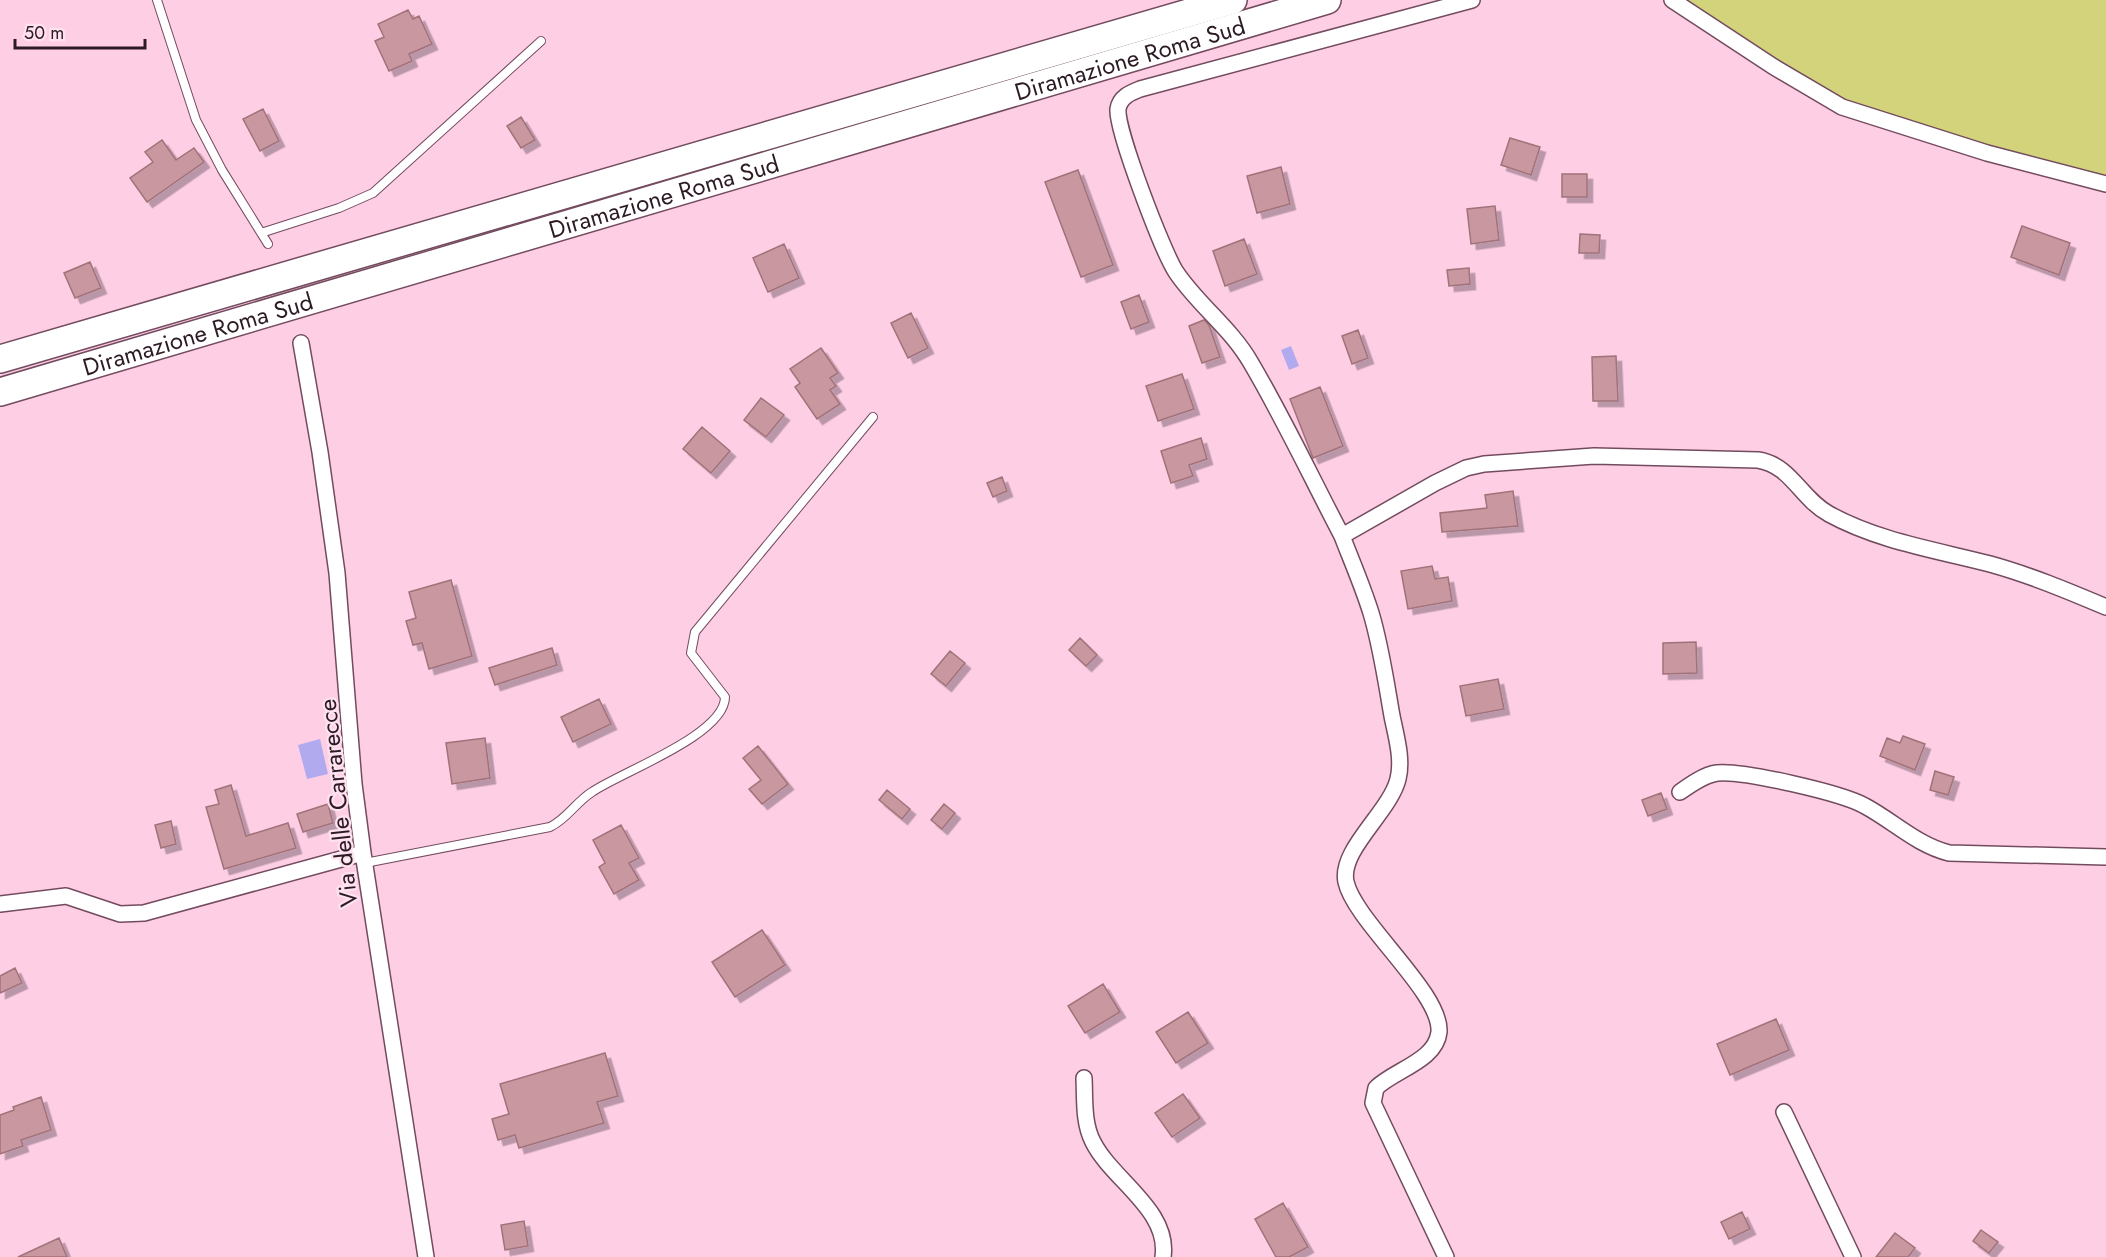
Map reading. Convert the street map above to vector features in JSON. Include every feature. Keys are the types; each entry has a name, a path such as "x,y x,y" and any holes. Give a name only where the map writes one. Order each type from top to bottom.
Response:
{"highway":[{"name":"Diramazione Roma Sud","path":"0,359 1233,0"},
{"name":"Diramazione Roma Sud","path":"0,392 1327,0"}],"street":[{"path":"1446,1257 1374,1103 1376,1088 1427,1053 1435,1042 1439,1030 1433,1010 1397,956 1351,897 1346,884 1345,869 1349,857 1391,796 1400,770 1375,629 1342,536 1247,355 1190,290 1166,255 1120,120 1119,105 1125,96 1140,89 1472,0"},
{"path":"1678,5 1842,106 1977,149 2106,184"},
{"name":"Via delle Carrarecce","path":"301,343 320,452 337,573 354,784 364,858 426,1257"},
{"path":"1342,536 1444,478 1484,464 1594,456 1758,460 1776,464 1814,505 1855,526 1902,542 2031,576 2106,607"},
{"path":"1680,792 1706,776 1729,774 1846,797 1874,811 1930,847 1948,853 2106,857"},
{"path":"0,904 66,896 120,914 144,914 364,858"},
{"path":"1084,1078 1087,1123 1091,1139 1106,1162 1152,1216 1163,1238 1163,1257"},
{"path":"1784,1112 1853,1257"}],"lane":[{"path":"157,0 196,120 222,170 268,244"},
{"path":"261,233 339,208 373,193 541,41"},
{"path":"364,858 550,827 565,818 581,800 596,789 683,742 710,724 724,705 725,697 691,653 695,632 873,417"}],"shaded area":[{"path":"1675,0 2106,0 2106,184 1871,117"},
{"path":"1291,346 1299,366 1289,370 1281,350"},
{"path":"320,739 328,774 307,779 298,745"}],"building":[{"path":"408,10 413,19 419,16 432,44 409,54 412,61 389,71 375,41 384,37 378,24"},
{"path":"263,109 279,141 260,151 243,119"},
{"path":"521,117 535,140 521,148 507,126"},
{"path":"1510,138 1540,147 1531,175 1501,165"},
{"path":"162,140 176,160 194,148 204,162 147,202 130,178 153,162 145,152"},
{"path":"1281,167 1290,204 1257,213 1247,176"},
{"path":"1078,170 1113,265 1081,277 1045,182"},
{"path":"1562,174 1587,174 1587,197 1562,197"},
{"path":"1495,206 1499,240 1471,244 1467,209"},
{"path":"2022,226 2070,243 2059,275 2011,257"},
{"path":"1580,234 1600,235 1599,253 1579,253"},
{"path":"1244,239 1257,274 1225,286 1213,251"},
{"path":"784,244 799,278 768,292 753,258"},
{"path":"90,262 101,288 75,298 64,273"},
{"path":"1469,268 1470,284 1449,286 1447,270"},
{"path":"1139,295 1149,322 1131,329 1121,302"},
{"path":"911,313 928,348 908,358 891,323"},
{"path":"1204,320 1209,325 1220,357 1202,363 1189,326"},
{"path":"1358,330 1368,358 1352,364 1342,336"},
{"path":"821,348 838,373 830,378 836,386 830,390 840,404 817,419 795,387 800,383 790,369"},
{"path":"1616,356 1618,401 1593,401 1592,357"},
{"path":"1182,374 1194,409 1158,421 1146,386"},
{"path":"1320,387 1343,446 1313,458 1290,399"},
{"path":"761,398 784,415 766,437 744,420"},
{"path":"702,427 730,451 711,473 683,449"},
{"path":"1201,438 1207,459 1189,465 1193,476 1171,483 1161,451"},
{"path":"1002,477 1007,491 993,497 987,483"},
{"path":"1513,491 1518,526 1442,532 1440,513 1487,508 1485,495"},
{"path":"1432,566 1435,579 1448,577 1452,601 1408,609 1401,571"},
{"path":"451,580 472,656 429,669 422,643 413,645 406,621 416,618 409,592"},
{"path":"1080,638 1097,655 1086,666 1069,650"},
{"path":"1696,642 1697,673 1663,674 1663,643"},
{"path":"552,648 557,665 495,685 489,668"},
{"path":"950,651 965,663 946,686 931,674"},
{"path":"1498,679 1504,709 1466,716 1460,686"},
{"path":"599,699 611,724 573,742 561,717"},
{"path":"1903,736 1925,744 1915,770 1880,756 1887,738 1900,743"},
{"path":"485,738 490,778 452,784 446,743"},
{"path":"758,746 788,784 762,804 749,789 761,780 743,758"},
{"path":"1935,771 1954,777 1948,795 1930,790"},
{"path":"231,785 246,836 288,823 296,848 224,869 206,807 219,804 215,790"},
{"path":"887,790 910,809 902,819 879,800"},
{"path":"1661,793 1667,809 1648,816 1642,800"},
{"path":"328,804 333,823 303,832 297,814"},
{"path":"944,804 955,813 942,829 931,820"},
{"path":"171,821 176,844 161,848 155,825"},
{"path":"621,825 639,858 629,863 639,880 614,894 599,867 605,863 593,840"},
{"path":"762,930 785,965 735,997 712,962"},
{"path":"15,968 22,983 0,993 0,976"},
{"path":"1103,984 1120,1012 1085,1033 1068,1006"},
{"path":"1188,1012 1208,1043 1176,1063 1156,1032"},
{"path":"1776,1019 1789,1050 1730,1075 1717,1044"},
{"path":"605,1053 618,1096 597,1102 604,1123 519,1148 515,1135 498,1140 492,1119 509,1114 500,1084"},
{"path":"1183,1094 1200,1118 1172,1137 1155,1113"},
{"path":"41,1097 51,1130 21,1140 23,1146 0,1154 0,1115 14,1110 13,1107"},
{"path":"1283,1203 1308,1247 1289,1257 1276,1257 1255,1219"},
{"path":"1742,1212 1750,1229 1729,1239 1721,1222"},
{"path":"524,1221 528,1246 505,1250 501,1225"},
{"path":"1981,1230 1998,1242 1989,1253 1973,1241"},
{"path":"1895,1233 1915,1248 1908,1257 1876,1257"},
{"path":"59,1238 67,1257 18,1257"}]}
